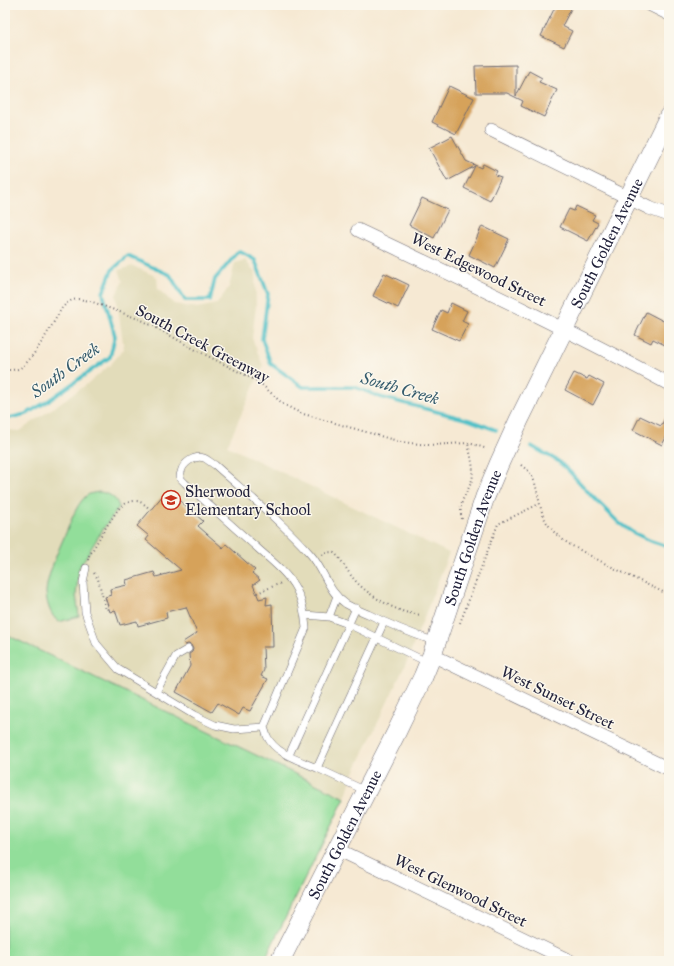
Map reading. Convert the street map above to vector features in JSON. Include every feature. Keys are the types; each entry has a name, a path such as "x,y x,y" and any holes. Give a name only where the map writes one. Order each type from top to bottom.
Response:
{"street":[{"path":"651,5 669,14"},
{"name":"South Golden Avenue","path":"280,961 412,700 432,653 490,484 519,420 669,116"},
{"path":"491,130 649,208 669,215"},
{"name":"West Edgewood Street","path":"358,230 564,329 669,384"},
{"name":"West Sunset Street","path":"432,653 669,769"},
{"name":"West Glenwood Street","path":"337,849 570,961"}],"lane":[{"path":"366,792 281,752 274,746 267,736 264,727 306,628 305,615 296,590 290,580 274,563 180,478 184,465 197,457 205,458 295,537 320,568 330,587 337,596 347,604 384,622 432,653"},
{"path":"86,568 83,582 85,612 96,643 118,668 194,715 215,726 234,729 264,727"},
{"path":"329,617 337,596"},
{"path":"289,755 356,608"},
{"path":"305,615 329,617 348,624 377,638 432,653"},
{"path":"317,768 384,622"},
{"path":"156,692 176,656 188,649"}],"path":[{"name":"South Creek Greenway","path":"5,370 18,369 26,363 35,352 62,308 72,300 78,299 90,301 144,321 196,350 260,382 283,404 300,413 401,442 429,445 468,443 487,449"},
{"path":"462,519 460,512 461,503 472,480 473,466 468,443"},
{"path":"521,465 531,474 534,480 539,504 548,526 556,535 604,563 669,595"},
{"path":"109,609 106,610 96,575 94,572 86,568 89,556 118,509 123,505 135,501 140,502 151,510"},
{"path":"458,628 498,524 539,504"},
{"path":"321,555 332,552 337,556 353,579 374,596 403,612 421,615"},
{"path":"257,593 285,581"}],"shaded area":[{"name":"Sherwood Elementary School","path":"245,260 255,273 256,306 252,338 263,366 227,446 449,553 407,661 352,777 345,798 5,634 5,430 20,431 90,382 110,365 124,349 116,295 123,281 119,270 133,266 157,277 158,289 174,304 197,308 217,304 229,287 235,263"}],"green space":[{"path":"99,492 112,496 119,507 103,529 79,568 76,595 79,616 59,622 53,616 47,599 46,591 51,570 78,505 87,496 92,493"},
{"path":"5,634 345,798 264,961 5,961"}],"building":[{"path":"556,5 573,5 562,26 572,31 564,47 541,36"},
{"path":"516,65 516,96 529,71 542,78 539,82 557,90 544,117 521,106 523,101 507,93 476,93 475,66"},
{"path":"449,86 474,98 456,134 432,122"},
{"path":"452,136 466,161 481,168 483,164 497,171 495,175 501,177 490,201 464,188 475,166 447,181 429,148"},
{"path":"422,198 448,210 434,238 409,225"},
{"path":"576,206 595,215 592,220 598,223 588,241 560,227 569,209 574,211"},
{"path":"482,226 509,239 495,268 469,255"},
{"path":"384,273 409,285 398,308 373,296"},
{"path":"451,303 467,311 462,321 468,324 459,341 432,329 441,310 447,313"},
{"path":"646,312 669,324 669,347 653,339 651,343 635,335"},
{"path":"574,373 587,379 589,376 604,384 593,405 565,390"},
{"path":"669,410 669,432 662,445 633,430 640,416 661,426"},
{"path":"164,494 177,505 180,501 203,521 198,526 223,548 226,544 255,570 252,573 260,580 253,585 259,599 267,597 266,605 272,604 273,647 263,647 264,670 261,676 268,679 250,711 243,708 239,715 218,703 212,712 176,692 190,666 189,654 193,649 191,645 185,645 183,642 197,633 186,607 166,612 167,618 138,626 137,621 120,625 115,610 110,612 105,597 111,595 110,589 127,585 126,580 154,572 156,577 181,570 146,540 149,536 137,526"}],"waterway":[{"name":"South Creek","path":"5,419 26,414 48,401 110,357 115,336 103,293 112,270 128,256 170,275 185,300 210,300 215,279 239,251 255,260 268,294 262,339 271,364 303,387 355,387 380,397 469,420 496,430"},
{"name":"South Creek","path":"531,446 558,461 619,523 632,532 651,541 669,547"}],"place":[{"name":"Sherwood Elementary School","path":"171,500"}]}
